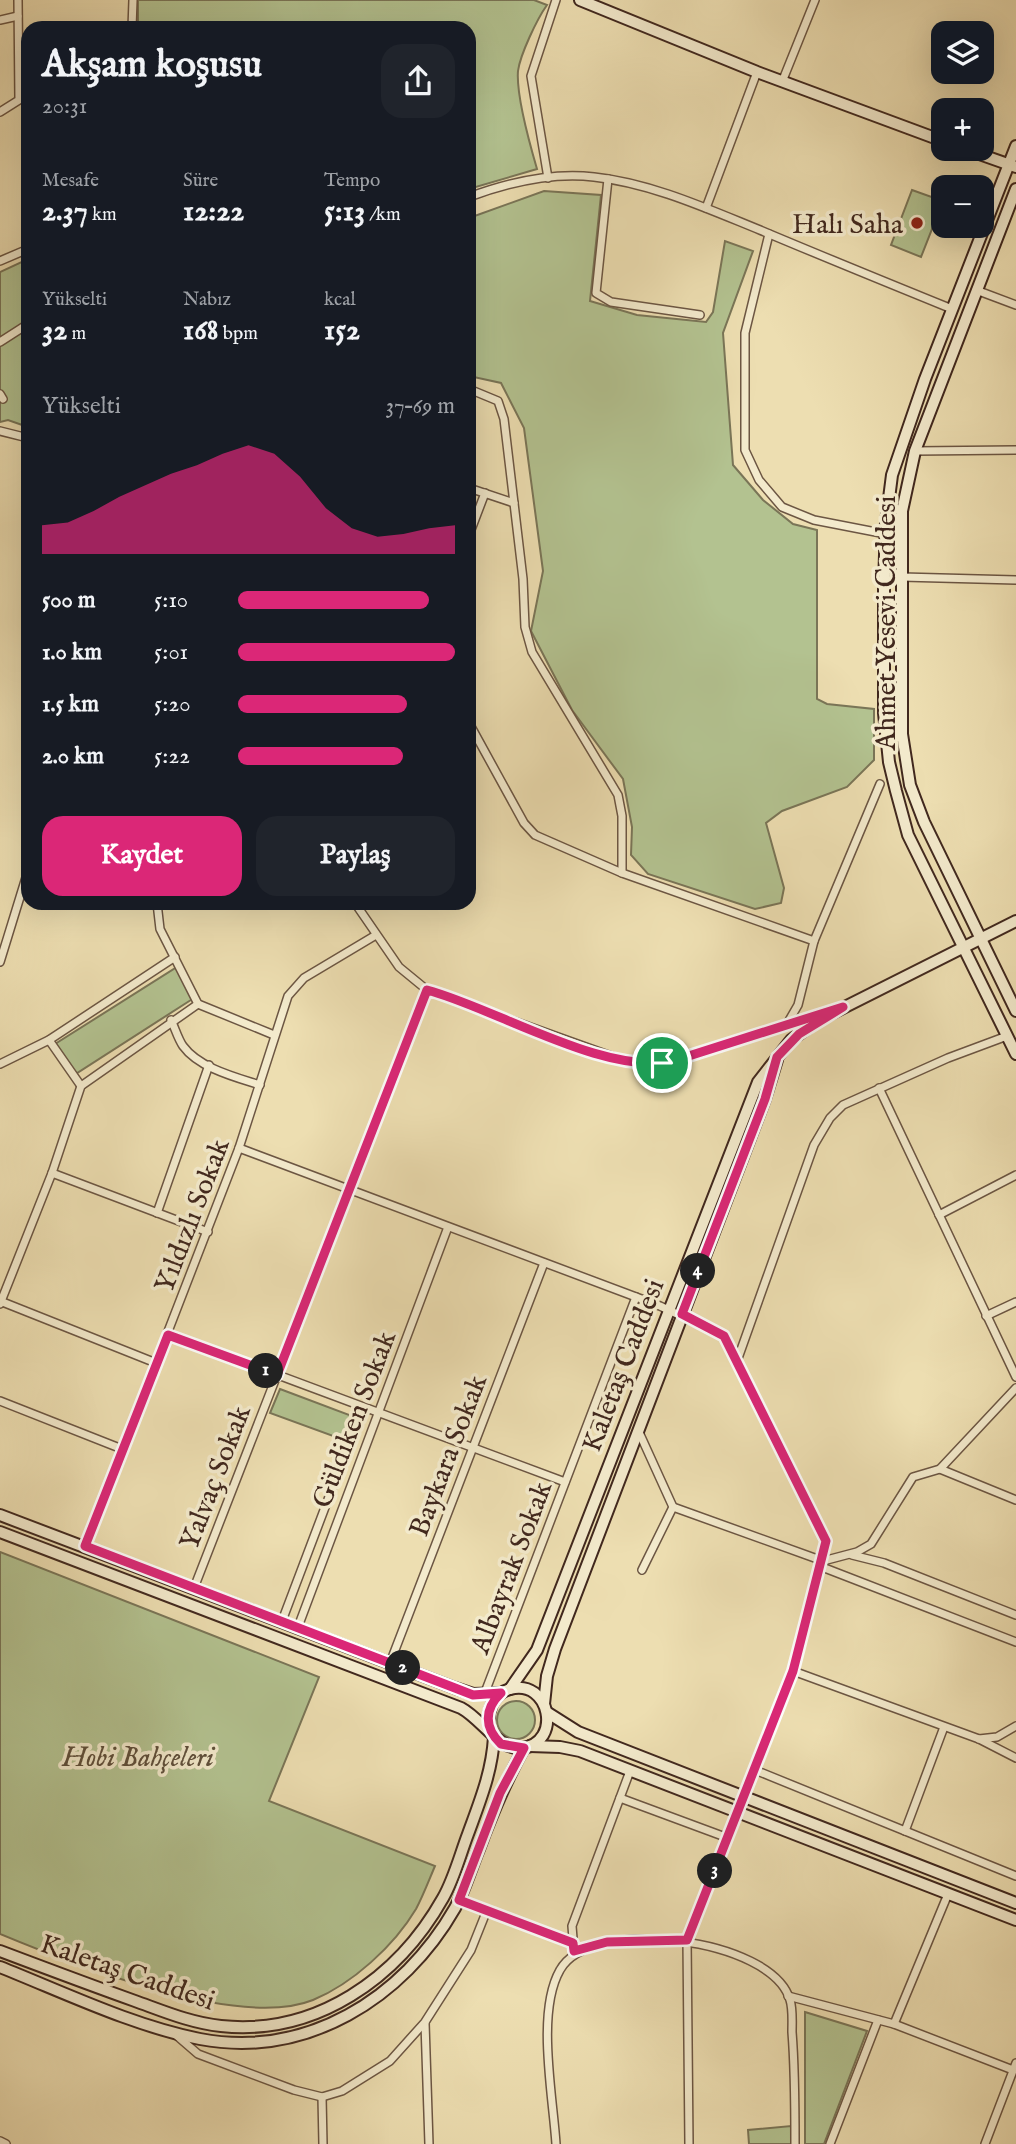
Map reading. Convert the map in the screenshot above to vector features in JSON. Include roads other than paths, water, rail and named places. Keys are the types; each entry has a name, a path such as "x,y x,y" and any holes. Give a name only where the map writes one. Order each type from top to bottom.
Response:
{"street":[{"path":"18,0 21,52"},
{"path":"132,21 133,0"},
{"path":"548,178 531,76 556,0"},
{"path":"580,0 782,82 931,137"},
{"path":"782,82 815,0"},
{"path":"0,20 18,16"},
{"path":"706,208 757,72"},
{"path":"0,112 19,100 21,95"},
{"name":"Ahmet Yesevi Caddesi","path":"1016,146 1012,166 952,309 892,475 886,534 884,713 889,762 908,835 1016,1054"},
{"path":"994,159 1012,166"},
{"path":"476,194 498,186 548,178 591,176 608,179 706,208 952,309"},
{"path":"608,179 596,293 611,302 700,315"},
{"name":"Ahmet Yesevi Caddesi","path":"1016,189 915,451 902,511 902,734 910,785 924,822 1016,1011"},
{"path":"769,234 745,333 745,450 759,480 782,507 814,520 886,534"},
{"path":"0,261 21,252"},
{"path":"976,290 1016,305"},
{"path":"0,342 21,328"},
{"path":"476,392 498,401 514,503 525,627 532,652 618,795 622,873"},
{"path":"0,431 21,436"},
{"path":"915,451 1016,450"},
{"path":"476,490 514,503"},
{"path":"476,517 485,493"},
{"path":"902,577 1016,580"},
{"path":"476,742 524,823 536,835 622,873 814,941"},
{"path":"787,1025 798,1006 814,941 880,784"},
{"path":"0,962 21,894"},
{"path":"158,910 160,929 198,1004 274,1035"},
{"path":"360,910 399,967 427,990 602,1055 638,1063 673,1061 843,1007"},
{"name":"Kaletaş Caddesi","path":"506,1691 537,1650 752,1093 777,1057 799,1034 843,1007 1016,921"},
{"name":"Yıldızlı Sokak","path":"85,1546 208,1232 239,1148 274,1035 295,986 376,935"},
{"path":"0,1064 49,1040 174,957"},
{"name":"Yalvaç Sokak","path":"194,1588 427,990"},
{"path":"156,1363 0,1302 52,1173 81,1086 198,1004"},
{"path":"172,1020 183,1046 209,1066 260,1085"},
{"path":"737,1361 814,1145 830,1118 843,1105 879,1088 1007,1035"},
{"path":"49,1040 81,1086"},
{"name":"Kaletaş Caddesi","path":"546,1708 552,1659 765,1099 777,1057"},
{"path":"157,1213 209,1066"},
{"path":"879,1088 1016,1377"},
{"path":"239,1148 682,1314 724,1336 826,1541 823,1564 793,1671 687,1940 689,2144"},
{"path":"52,1173 208,1232"},
{"path":"939,1215 1016,1175"},
{"name":"Güldiken Sokak","path":"298,1627 448,1227"},
{"name":"Baykara Sokak","path":"390,1663 544,1263"},
{"name":"Albayrak Sokak","path":"484,1695 636,1297"},
{"path":"986,1316 1016,1302"},
{"path":"168,1335 565,1482"},
{"path":"1008,1360 1016,1356"},
{"path":"823,1564 872,1544 913,1477 940,1469 1016,1388"},
{"path":"0,1401 122,1449"},
{"path":"282,1621 363,1407"},
{"path":"638,1430 673,1507 1016,1642"},
{"path":"940,1469 1016,1500"},
{"path":"642,1570 673,1507"},
{"path":"0,1515 473,1695 530,1690 546,1708 578,1732 1016,1903"},
{"path":"0,1532 412,1688 468,1712 510,1748 571,1749 1016,1920"},
{"path":"849,1555 884,1563 1016,1615"},
{"path":"793,1671 979,1739 1016,1758"},
{"path":"492,1733 489,1709 506,1691"},
{"path":"527,1747 545,1732 546,1708"},
{"path":"979,1739 998,1737 1016,1726"},
{"path":"905,1831 944,1727"},
{"name":"Kaletaş Caddesi","path":"0,1951 187,2019 209,2024 250,2027 292,2021 323,2011 364,1989 391,1967 423,1931 444,1896 493,1765 492,1733"},
{"name":"Kaletaş Caddesi","path":"0,1967 175,2033 242,2043 279,2041 307,2034 348,2017 403,1977 434,1942 459,1900 500,1793 527,1747"},
{"path":"755,1770 1016,1876"},
{"path":"556,2144 548,2018 553,1985 574,1947 572,1926 630,1771"},
{"path":"620,1798 728,1838"},
{"path":"894,2024 948,1894"},
{"path":"459,1900 574,1947 607,1942 687,1940 748,1959 776,1977 788,1996 795,2069 795,2144"},
{"path":"175,2033 198,2054 322,2097 342,2091 390,2061 425,2022 471,1950 487,1910"},
{"path":"788,1996 894,2024 1015,2066 985,2144"},
{"path":"830,2144 878,2020"},
{"path":"425,2022 429,2144"},
{"path":"322,2097 323,2144"},
{"path":"0,2141 6,2144"}],"place":[{"name":"Halı Saha","path":"917,223"}],"park label":[{"name":"Hobi Bahçeleri","path":"138,1756"}]}
